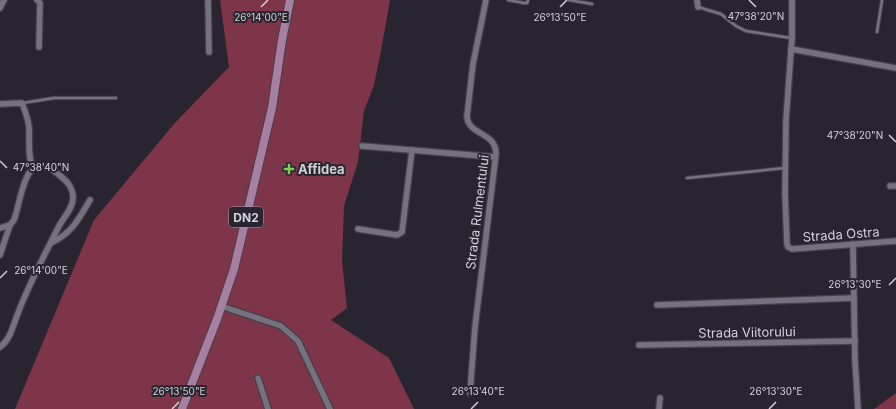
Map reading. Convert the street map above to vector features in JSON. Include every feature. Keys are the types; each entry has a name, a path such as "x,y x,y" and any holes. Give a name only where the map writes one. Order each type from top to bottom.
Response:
{"main road":[{"name":"DN2","path":"182,409 234,270 268,128 290,0"}],"street":[{"path":"0,8 4,0"},
{"path":"37,0 40,3 39,47"},
{"path":"208,0 209,52"},
{"name":"Strada Rulmentului","path":"470,393 475,327 496,150 488,137 470,126 467,120 473,64 486,0"},
{"path":"697,0 698,7"},
{"path":"785,168 786,120 792,38 792,0"},
{"path":"791,49 896,68"},
{"path":"0,104 22,103 27,115 29,126 30,157 33,167"},
{"path":"362,146 495,156"},
{"path":"358,229 397,235 402,232 412,150"},
{"path":"0,261 0,255 10,225 17,212 24,185 33,167 38,164 54,170 66,180 72,190 73,201 50,243 17,313 10,335 0,347"},
{"name":"Strada Ostra","path":"785,168 788,247 792,249 896,241"},
{"path":"50,243 67,234 90,200"},
{"path":"0,228 10,225"},
{"path":"852,409 858,407 853,244"},
{"path":"657,306 854,298"},
{"path":"221,306 281,326 298,341 330,409"},
{"name":"Strada Viitorului","path":"640,345 855,341"},
{"path":"258,378 268,409"},
{"path":"659,409 660,398"}],"lane":[{"path":"508,0 524,3 527,3 528,0"},
{"path":"569,0 592,4"},
{"path":"877,32 881,0"},
{"path":"698,7 721,14 736,26 746,31 792,38"},
{"path":"22,103 54,98 116,98"},
{"path":"687,178 785,168"}],"shaded area":[{"path":"220,0 390,0 374,85 364,111 358,162 344,206 342,261 347,308 331,320 389,358 414,409 15,409 94,220 174,124 229,67"},
{"path":"896,393 896,409 874,409"}],"place":[{"name":"Affidea","path":"289,169"}]}
